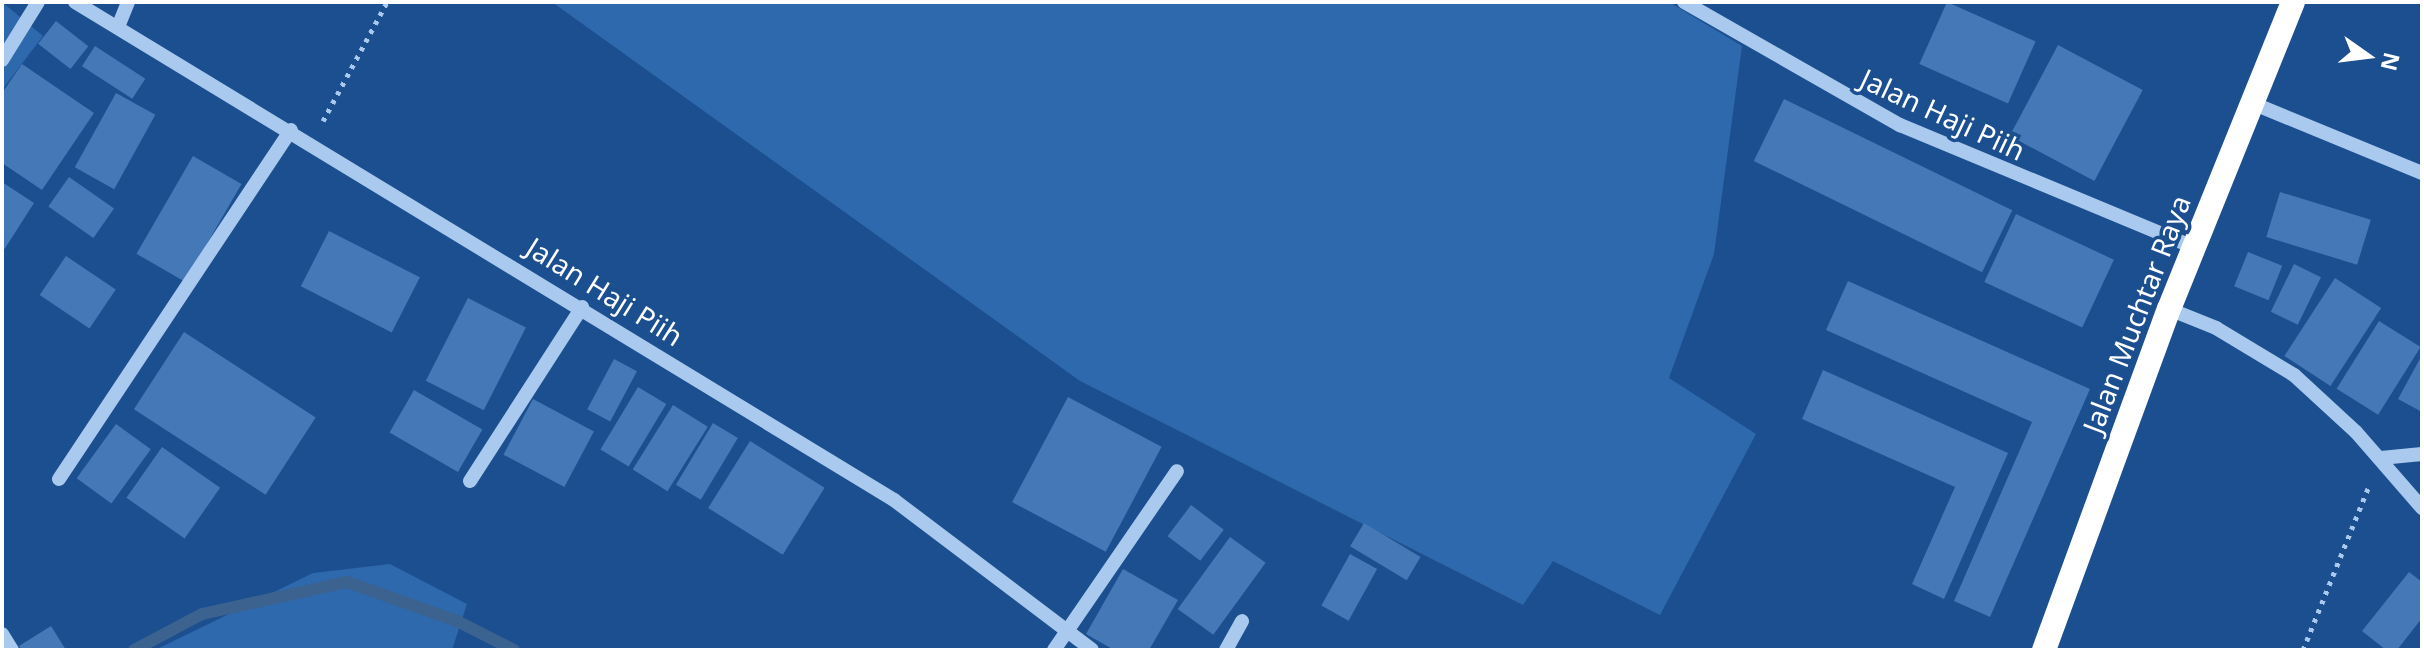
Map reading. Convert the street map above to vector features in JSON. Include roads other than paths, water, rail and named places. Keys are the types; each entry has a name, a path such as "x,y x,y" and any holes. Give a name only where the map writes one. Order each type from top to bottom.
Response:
{"highway":[{"name":"Jalan Muchtar Raya","path":"2044,650 2169,309 2293,2"}],"street":[{"path":"2,60 38,2"},
{"name":"Jalan Haji Piih","path":"75,2 312,142 894,500 1092,650"},
{"path":"118,27 128,2"},
{"name":"Jalan Haji Piih","path":"1684,2 1900,125 2193,247"},
{"path":"2252,103 2422,173"},
{"path":"59,479 291,130"},
{"path":"470,481 582,307"},
{"path":"2169,309 2216,328 2294,375 2381,458 2422,508"},
{"path":"2381,458 2422,454"},
{"path":"1054,650 1177,471"},
{"path":"1226,650 1242,621"},
{"path":"2,634 12,650"}],"waterway":[{"path":"134,650 202,614 347,582 457,621 514,650"}]}
